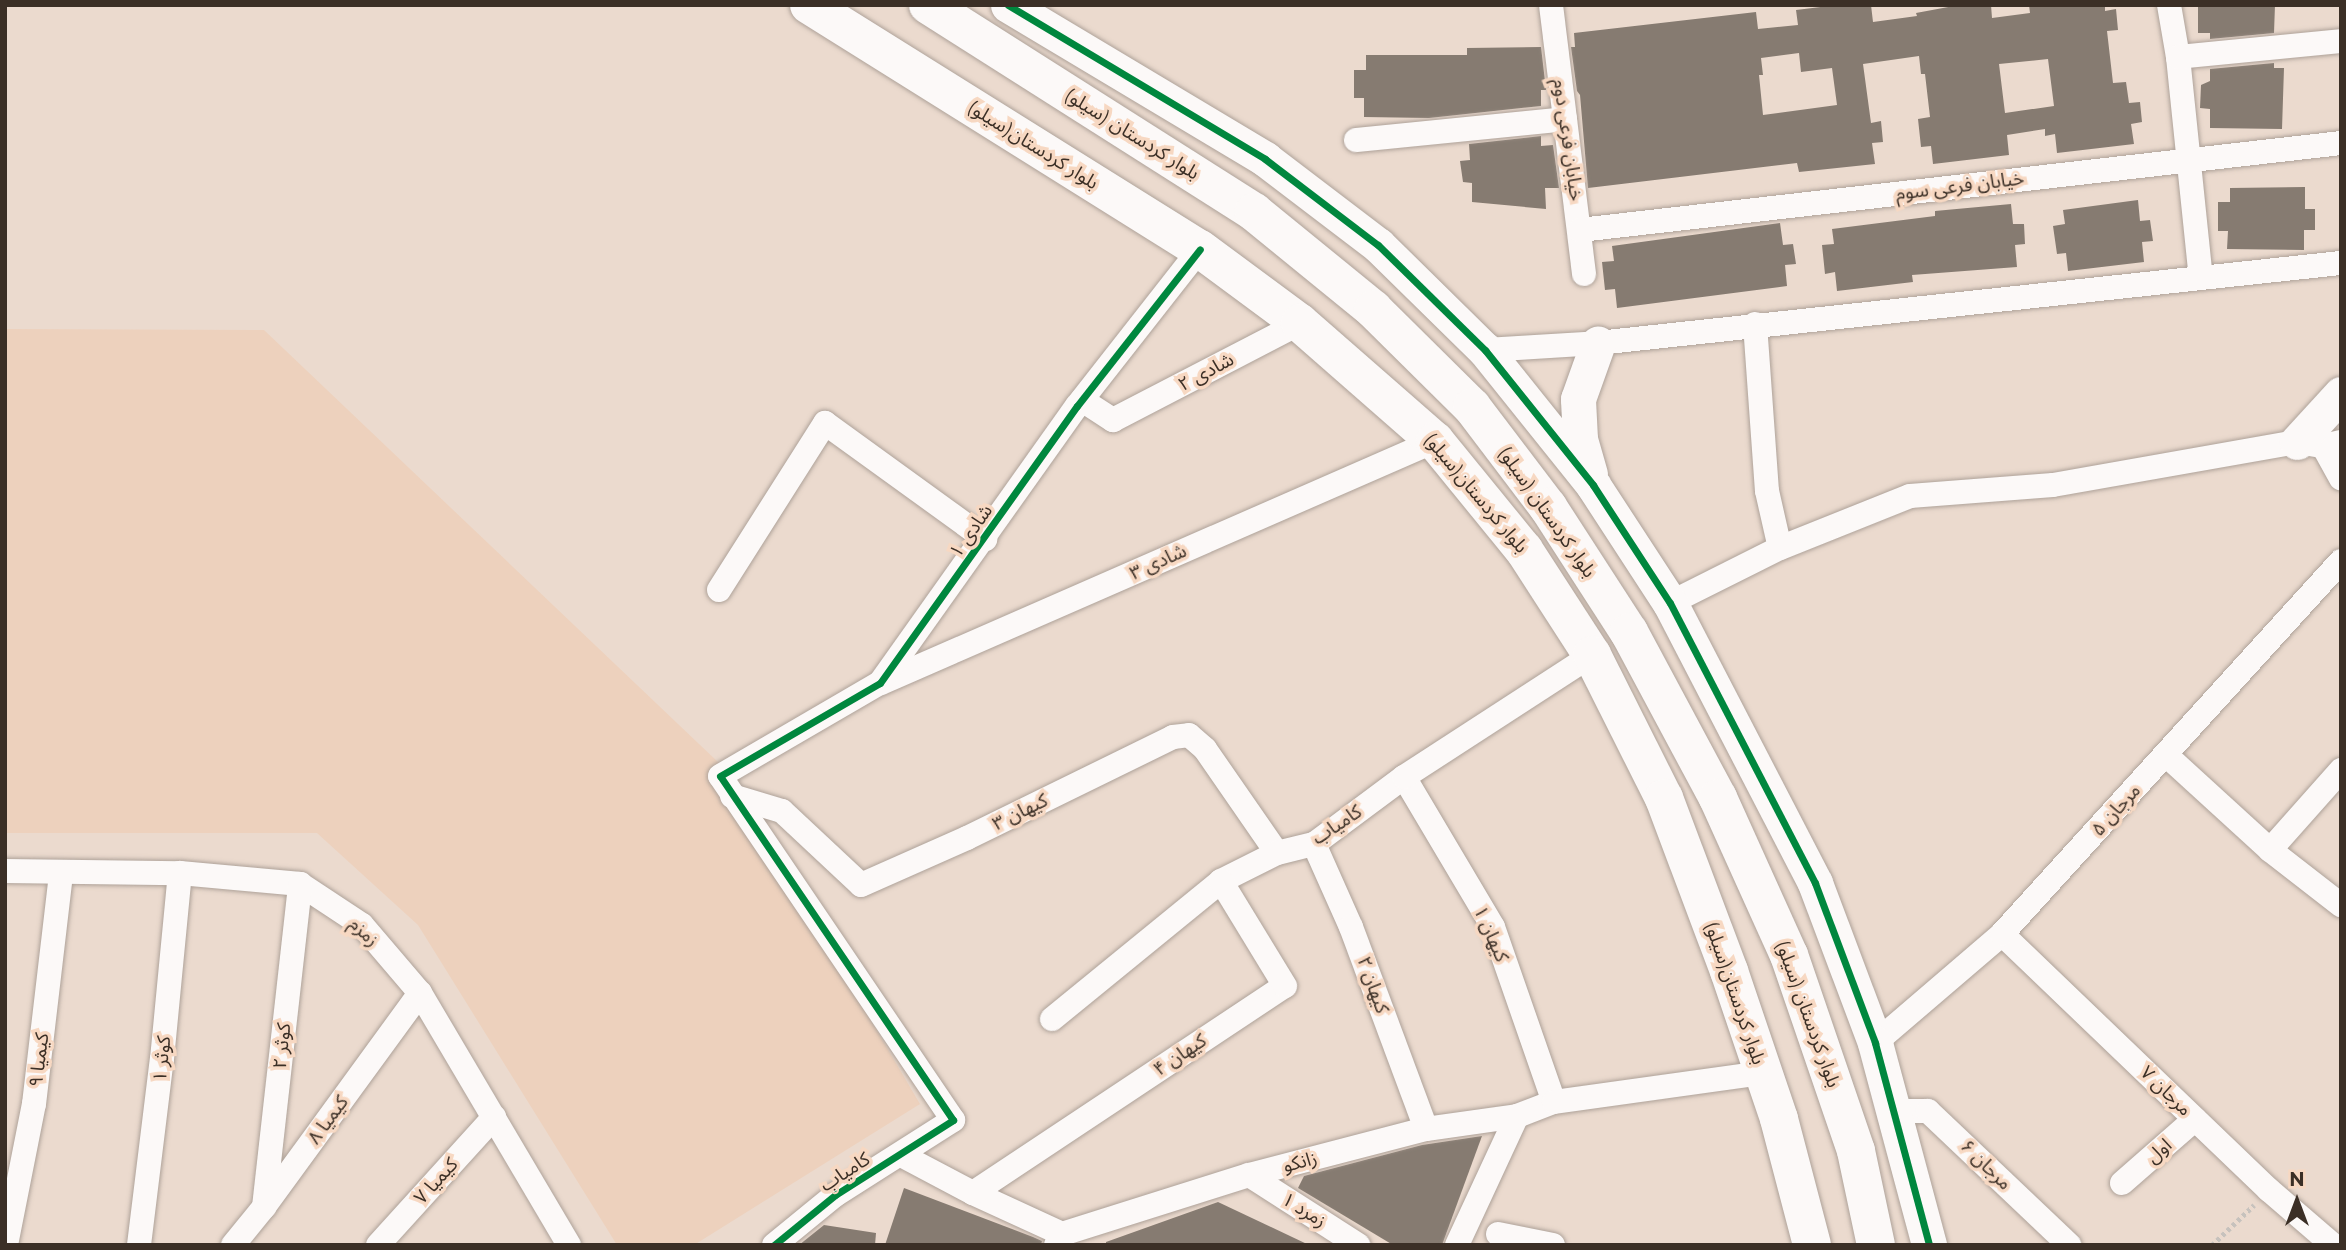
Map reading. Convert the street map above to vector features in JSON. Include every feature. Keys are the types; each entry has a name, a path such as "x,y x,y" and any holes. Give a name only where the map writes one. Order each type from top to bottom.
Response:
{"main road":[{"name":"بلوار کردستان(سیلو)","path":"809,5 1200,250 1300,323 1435,441 1524,550 1592,655 1664,798 1729,971 1779,1119 1812,1245"},
{"name":"بلوار کردستان (سیلو)","path":"928,5 1254,212 1373,309 1472,407 1548,507 1629,632 1718,799 1789,955 1856,1151 1876,1245"}],"street":[{"path":"1008,5 1265,159 1378,245 1485,350 1593,485 1670,603 1815,883 1875,1043 1929,1245"},
{"name":"خیابان فرعی دوم","path":"1551,5 1584,274"},
{"path":"2169,5 2178,57 2201,278"},
{"path":"2178,57 2341,41"},
{"path":"1356,140 1564,119"},
{"name":"خیابان فرعی سوم","path":"1580,230 2341,143"},
{"name":"شادی ۱","path":"726,786 880,683 985,540 1082,400 1200,250"},
{"path":"1485,350 1598,343 2341,262"},
{"name":"شادی ۲","path":"1082,400 1114,420 1300,323"},
{"path":"1755,324 1767,491 1780,548"},
{"path":"1593,485 1580,439 1578,399 1598,343"},
{"path":"2320,443 2341,394"},
{"path":"719,590 825,423 985,540"},
{"name":"شادی ۳","path":"880,683 1435,441"},
{"path":"1670,603 1780,548 1910,496 2053,485 2320,443"},
{"path":"2320,443 2341,478"},
{"name":"مرجان ۵","path":"1875,1043 2002,934 2341,561"},
{"name":"کامیاب","path":"1052,1019 1221,881 1277,853 1314,844 1404,777 1592,655"},
{"name":"کیهان ۳","path":"726,786 782,811 861,885 967,838 1173,737 1189,735 1205,749 1277,853"},
{"path":"2166,755 2270,850 2341,905"},
{"path":"2270,850 2341,770"},
{"name":"کیهان ۱","path":"1404,777 1493,927 1554,1102"},
{"name":"کامیاب","path":"726,786 953,1120 835,1195 774,1245"},
{"name":"کیهان ۲","path":"1314,844 1351,927 1426,1129"},
{"name":"زمزم","path":"5,871 180,873 300,884 362,925 420,993 494,1117 563,1242"},
{"name":"کیمیا ۹","path":"6,1245 34,1104 61,873"},
{"name":"کوثر ۱","path":"139,1245 162,1059 180,873"},
{"name":"کیهان ۴","path":"972,1193 1285,985 1221,881"},
{"name":"کوثر ۲","path":"264,1207 300,884"},
{"name":"مرجان ۷","path":"2002,934 2269,1190 2333,1245"},
{"name":"کیمیا ۸","path":"233,1245 264,1207 420,993"},
{"name":"زانکو","path":"1059,1239 1249,1175 1426,1129 1517,1116 1554,1102 1762,1073"},
{"name":"مرجان ۶","path":"1892,1111 1928,1111 2069,1245"},
{"path":"1457,1245 1517,1116"},
{"name":"کیمیا ۷","path":"378,1245 494,1117"},
{"name":"اول","path":"2122,1183 2195,1119"},
{"path":"901,1155 1059,1239"},
{"name":"زمرد ۱","path":"1249,1175 1358,1245"},
{"path":"1498,1234 1553,1245"}],"path":[{"path":"2211,1245 2269,1190"}],"shaded area":[{"path":"5,329 264,330 719,763 920,1104 694,1245 617,1245 418,925 317,833 5,833"}],"building":[{"path":"1837,5 1871,5 1873,22 1917,16 1916,13 1959,5 1991,5 1992,18 2030,13 2029,5 2105,5 2105,11 2116,9 2118,30 2107,31 2113,83 2126,82 2129,103 2140,102 2142,122 2131,124 2134,144 2057,153 2055,134 2045,136 2045,129 2007,135 2009,155 1933,164 1931,146 1921,147 1918,119 1930,117 1925,74 1921,74 1919,56 1863,64 1871,123 1881,121 1883,142 1872,143 1875,164 1799,172 1797,163 1588,188 1580,95 1577,91 1571,47 1575,47 1574,33 1756,12 1758,29 1798,25 1796,10","holes":["1799,53 1801,72 1832,68 1837,105 1763,115 1759,75 1763,75 1761,58","2048,59 2054,106 2005,113 1999,64"]},
{"path":"2198,5 2275,5 2274,33 2210,39 2210,33 2198,33"},
{"path":"1541,47 1546,90 1541,90 1541,106 1429,118 1364,117 1364,98 1354,98 1354,70 1366,70 1366,55 1467,55 1467,48"},
{"path":"2274,63 2274,68 2284,68 2282,129 2210,128 2210,109 2200,108 2201,85 2210,81 2210,69"},
{"path":"1541,136 1541,146 1553,145 1559,188 1545,188 1546,209 1472,202 1472,183 1463,182 1460,161 1470,160 1469,144"},
{"path":"2305,187 2305,209 2315,209 2315,230 2304,230 2304,250 2227,249 2228,231 2218,231 2218,202 2230,202 2230,188"},
{"path":"2138,200 2140,221 2150,220 2153,241 2142,242 2144,262 2068,271 2066,253 2057,254 2053,226 2065,224 2063,210"},
{"path":"2011,204 2013,224 2024,224 2025,244 2015,245 2017,267 1912,275 1913,282 1837,291 1835,272 1825,274 1822,245 1834,244 1832,229 1935,216 1935,211"},
{"path":"1780,223 1783,245 1793,244 1796,264 1785,265 1787,286 1617,308 1615,289 1605,290 1602,262 1614,261 1612,246"},
{"path":"1482,1136 1442,1245 1393,1245 1298,1188 1304,1176 1422,1145"},
{"path":"904,1188 1033,1237 1042,1241 1041,1245 885,1245"},
{"path":"1218,1202 1309,1245 1106,1245 1106,1242"},
{"path":"824,1225 876,1233 875,1245 799,1245"}],"cycle path":[{"path":"1008,5 1265,159 1378,245 1485,350 1593,485 1670,603 1815,883 1875,1043 1929,1245"},
{"path":"774,1245 835,1195 953,1120 720,776 880,683 1077,406 1200,249"}]}
